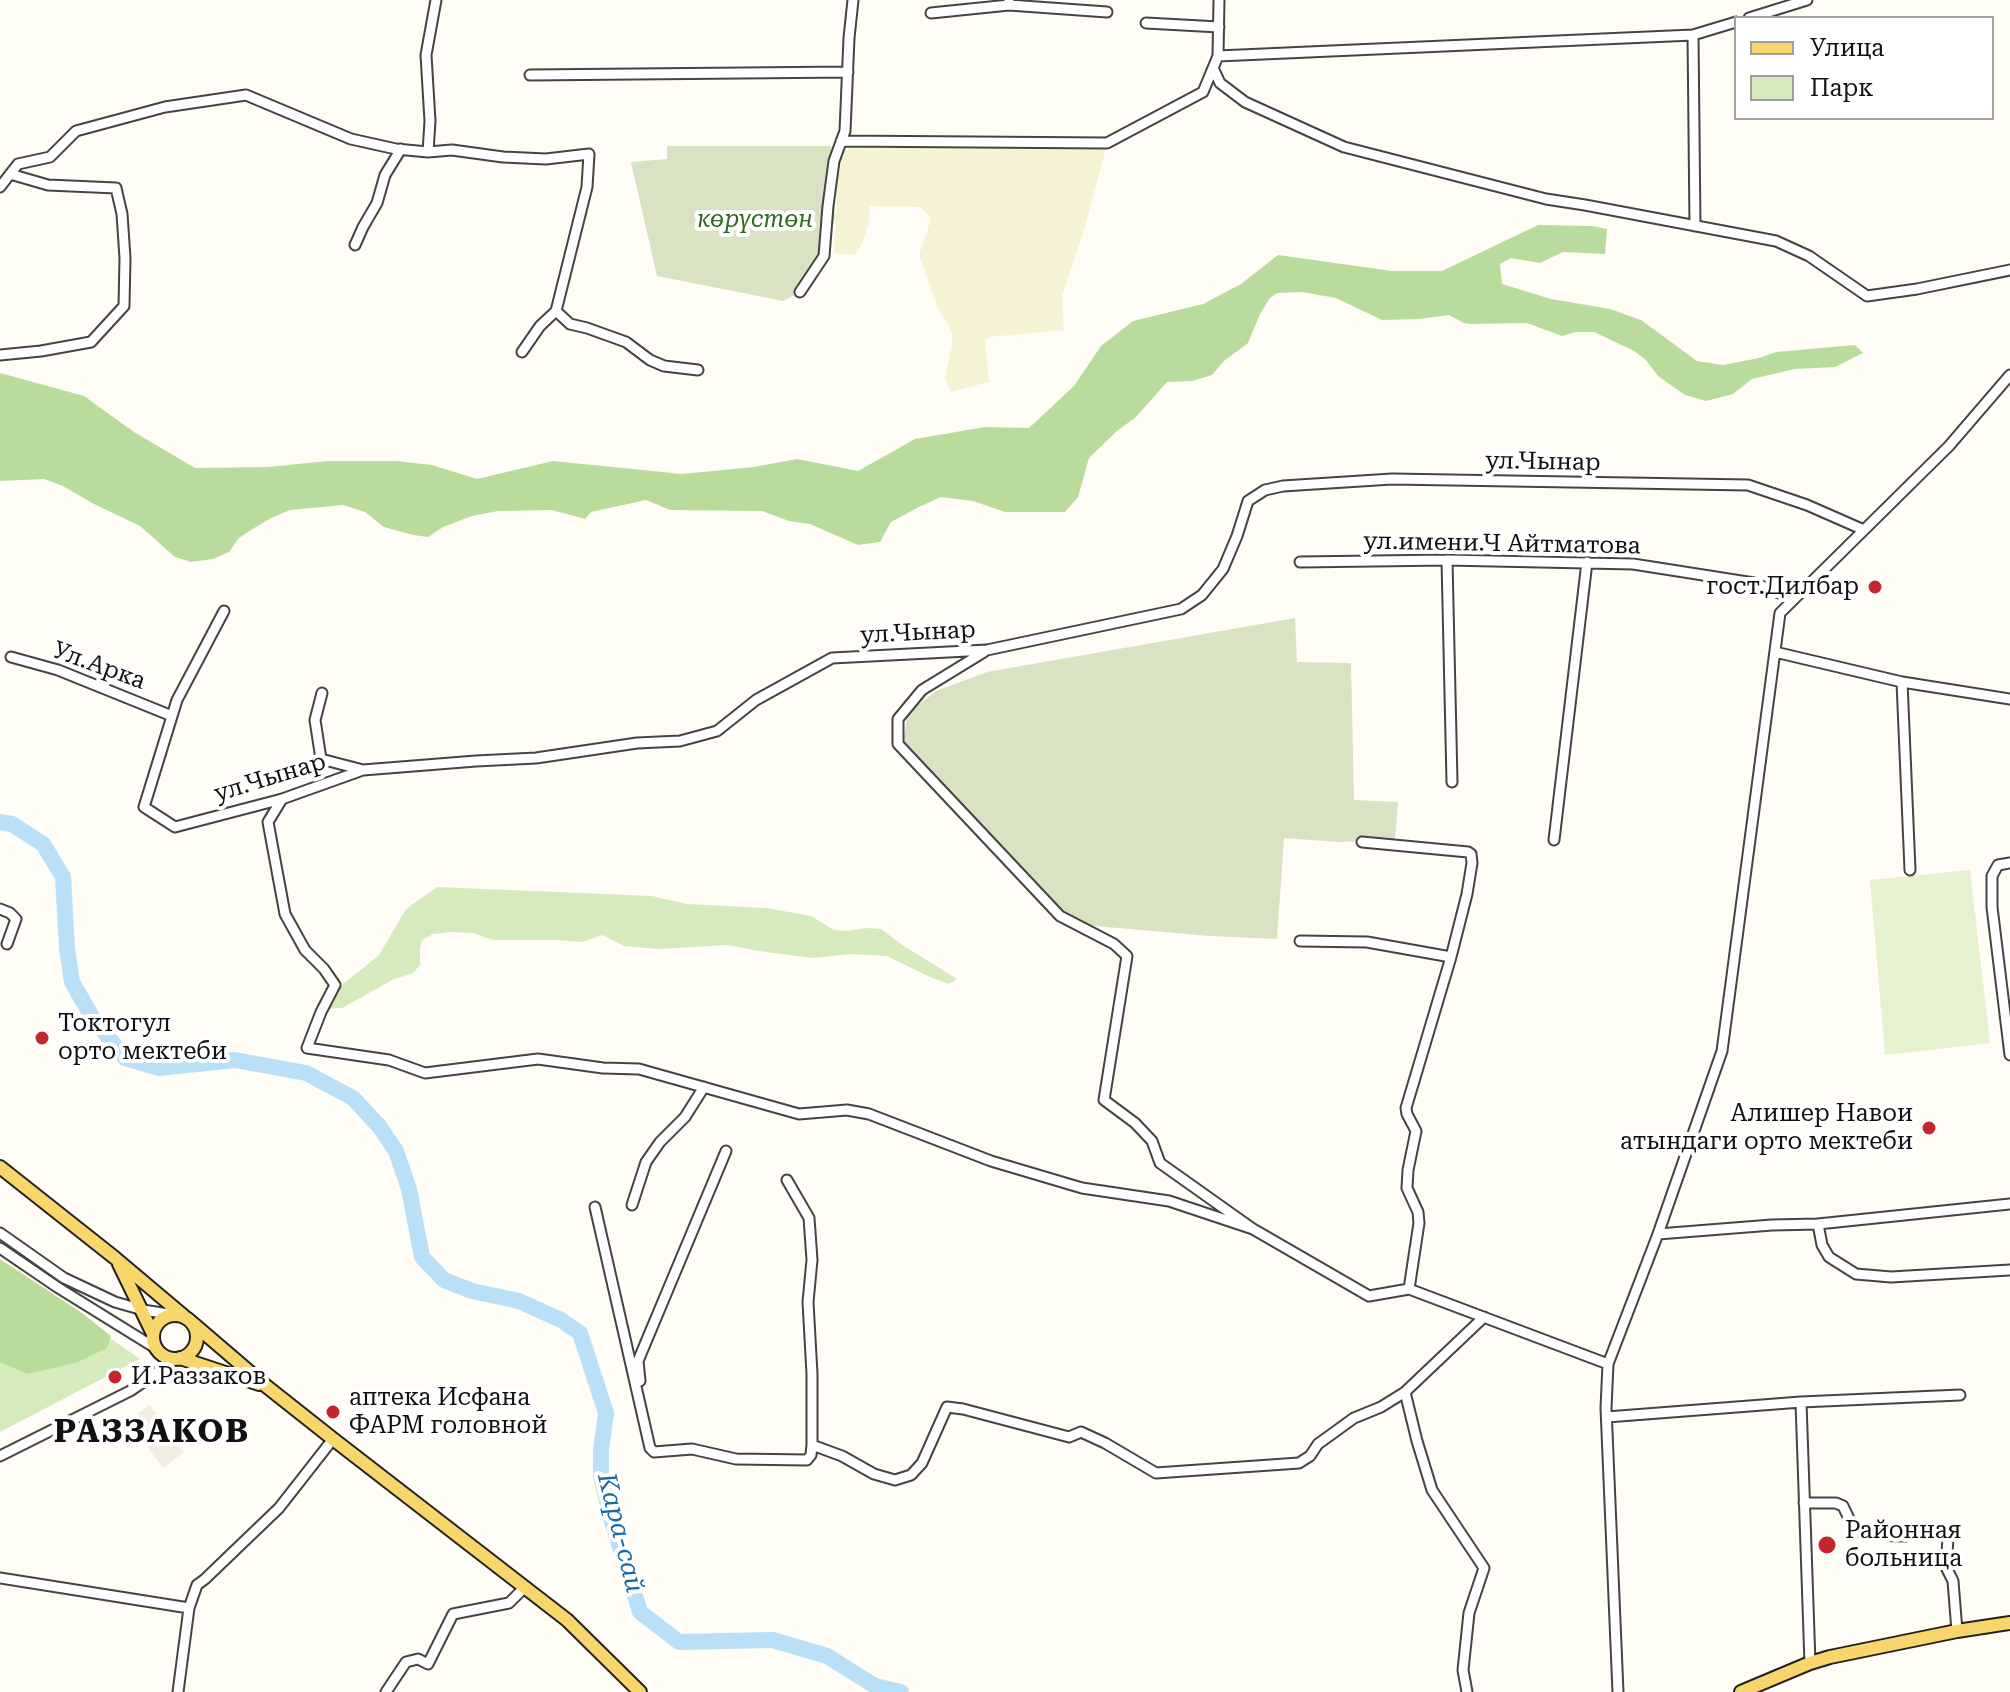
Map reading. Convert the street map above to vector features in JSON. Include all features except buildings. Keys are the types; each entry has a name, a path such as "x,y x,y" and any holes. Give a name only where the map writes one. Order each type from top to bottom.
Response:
{"main road":[{"path":"0,1167 115,1258 266,1386 567,1620 640,1692"},
{"path":"115,1258 143,1310 157,1349 175,1358 266,1386"},
{"path":"153,1334 160,1320 183,1317"},
{"path":"175,1358 190,1353 196,1345 196,1329 183,1317"},
{"path":"1741,1692 1830,1657 2010,1623"}],"street":[{"path":"428,152 430,121 426,55 436,0"},
{"path":"800,292 824,256 834,161 845,131 853,0"},
{"path":"841,141 1107,143 1203,92 1218,56 1219,0"},
{"path":"1755,16 1807,0"},
{"path":"931,13 1009,3 1107,12"},
{"path":"1146,23 1219,27"},
{"path":"1218,56 1693,35 1734,23"},
{"path":"1693,35 1695,226"},
{"path":"1213,68 1220,83 1245,102 1344,147 1546,199 1776,241 1809,256 1867,296 2010,270"},
{"path":"530,75 848,72"},
{"path":"0,187 18,164 50,157 76,131 165,107 246,95 351,139 401,149 428,152 452,150 546,159 589,154 587,187 556,311 540,326 522,352"},
{"path":"355,245 377,203 385,175 401,149"},
{"path":"0,355 91,342 124,306 125,258 122,214 116,188 48,185 10,174"},
{"path":"556,311 570,324 626,342 650,360 664,366 698,370"},
{"path":"1618,1692 1607,1417 1608,1364 1658,1234 1722,1051 1780,613 1949,446 2010,375"},
{"name":"ул.Чынар","path":"224,611 177,700 144,807 175,827 282,799 363,770 536,758 637,743 680,741 717,731 756,700 832,658 987,650 1181,609 1202,595 1223,569 1248,501 1265,490 1283,486 1392,479 1748,485 1807,505 1864,530"},
{"path":"1447,560 1452,782"},
{"name":"ул.имени.Ч Айтматова","path":"1300,562 1447,560 1633,564 1754,583 1794,599"},
{"path":"1554,840 1587,562"},
{"path":"987,650 922,690 898,719 898,744 1060,916 1114,944 1127,956 1104,1100 1135,1123 1152,1141 1160,1163 1253,1229 1369,1296 1409,1289 1608,1364"},
{"path":"1775,652 1902,682 2010,699"},
{"name":"Ул.Арка","path":"11,657 58,670 172,716"},
{"path":"1902,682 1910,870"},
{"path":"322,693 315,720 321,759 363,770"},
{"path":"282,799 268,822 285,914 305,950 335,985 307,1048 389,1060 425,1073 538,1059 603,1068 639,1069 799,1114 847,1110 869,1114 991,1161 1082,1188 1169,1201 1253,1229"},
{"path":"1362,842 1468,852 1472,863 1451,957 1406,1108 1416,1131 1407,1188 1418,1212 1419,1223 1409,1289"},
{"path":"2010,863 1998,865 1992,876 1992,907 2010,1054"},
{"path":"0,909 16,919 7,944"},
{"path":"1300,941 1367,942 1451,957"},
{"path":"632,1205 646,1162 660,1142 685,1117 704,1087"},
{"path":"650,1448 642,1410 638,1361 726,1151"},
{"path":"595,1207 650,1448 654,1452 692,1449 736,1459 807,1460 812,1445 808,1302 812,1260 809,1218 787,1180"},
{"path":"1658,1234 1818,1224 2010,1204"},
{"path":"1818,1224 1822,1245 1829,1257 1856,1274 1891,1277 2010,1270"},
{"path":"0,1233 64,1278 115,1302 183,1317"},
{"path":"0,1248 157,1349"},
{"path":"812,1445 842,1456 874,1474 895,1480 911,1475 922,1463 947,1407 1069,1437 1081,1432 1156,1473 1299,1463 1310,1456 1318,1444 1354,1418 1381,1407 1405,1392 1484,1317"},
{"path":"0,1456 130,1391 175,1358"},
{"path":"1405,1392 1432,1490 1484,1568 1469,1613 1463,1670 1467,1692"},
{"path":"1607,1417 1801,1402 1960,1395"},
{"path":"1801,1402 1810,1663"},
{"path":"178,1692 189,1608 197,1585 279,1508 333,1439"},
{"path":"1804,1503 1836,1503 1843,1506 1852,1525 1865,1535 1906,1536 1914,1531 1938,1530 1944,1533 1948,1539 1946,1567 1953,1581 1957,1631"},
{"path":"0,1578 189,1608"},
{"path":"386,1692 406,1662 418,1659 428,1664 453,1614 509,1603 525,1587"}],"shaded area":[{"path":"877,146 1106,148 1062,296 1064,330 989,337 985,340 989,382 951,392 945,379 952,332 937,306 919,255 931,219 921,207 870,206 869,222 855,255 834,253 838,176 843,151"},
{"path":"150,1405 184,1452 163,1468 128,1421"}],"green space":[{"name":"көрүстөн","path":"667,146 831,146 835,219 812,286 783,301 657,276 631,162 667,159"},
{"path":"1538,225 1607,229 1605,254 1563,252 1540,263 1511,258 1500,264 1502,284 1551,299 1610,309 1641,320 1697,361 1723,365 1776,352 1855,345 1863,353 1835,367 1795,369 1752,379 1733,394 1706,401 1685,395 1658,376 1646,360 1634,351 1594,332 1562,336 1527,323 1471,324 1449,315 1382,320 1336,298 1302,292 1277,293 1260,314 1248,343 1224,361 1212,375 1192,381 1167,382 1135,418 1089,458 1078,497 1065,512 1005,512 973,501 941,497 891,522 880,542 858,545 810,524 789,521 762,511 670,510 646,500 591,512 585,519 552,510 498,511 472,516 443,527 428,537 384,527 365,512 343,505 290,510 239,538 229,552 213,559 191,562 175,557 140,526 63,486 44,479 0,481 0,373 84,396 134,432 195,468 396,461 432,465 477,479 553,461 682,474 797,459 858,471 915,439 985,427 1029,428 1074,386 1101,346 1133,321 1203,304 1241,284 1278,255 1392,271 1442,271"},
{"path":"1295,618 1297,662 1351,663 1354,800 1398,802 1395,840 1339,842 1284,838 1277,939 1072,924 981,831 903,741 908,713 936,691 987,672"},
{"path":"1970,870 1990,1043 1885,1055 1870,880"},
{"path":"437,887 652,896 687,904 766,908 811,916 834,930 881,929 957,979 949,984 887,956 852,954 812,958 727,945 658,949 624,946 603,935 581,942 493,940 473,933 452,932 433,934 422,940 420,965 413,973 394,979 342,1008 325,1009 331,994 379,955 406,909"},
{"path":"0,1259 111,1336 107,1348 78,1362 28,1374 0,1362"},
{"path":"0,1261 140,1359 0,1432"}],"waterway":[{"name":"Кара-сай","path":"0,822 12,824 43,844 63,877 72,982 92,1017 125,1058 159,1068 235,1060 306,1073 353,1098 379,1126 396,1151 409,1189 422,1257 444,1280 472,1291 519,1301 561,1320 580,1333 606,1413 601,1476 640,1612 679,1642 773,1640 827,1656 875,1686 901,1692"}],"place":[{"name":"гост.Дилбар","path":"1875,587"},
{"name":"Токтогул орто мектеби","path":"42,1038"},
{"name":"Алишер Навои атындаги орто мектеби","path":"1929,1128"},
{"name":"И.Раззаков","path":"115,1377"},
{"name":"аптека Исфана ФАРМ головной","path":"333,1412"},
{"name":"Районная больница","path":"1827,1545"}],"district":[{"name":"РАЗЗАКОВ","path":"152,1433"}]}
